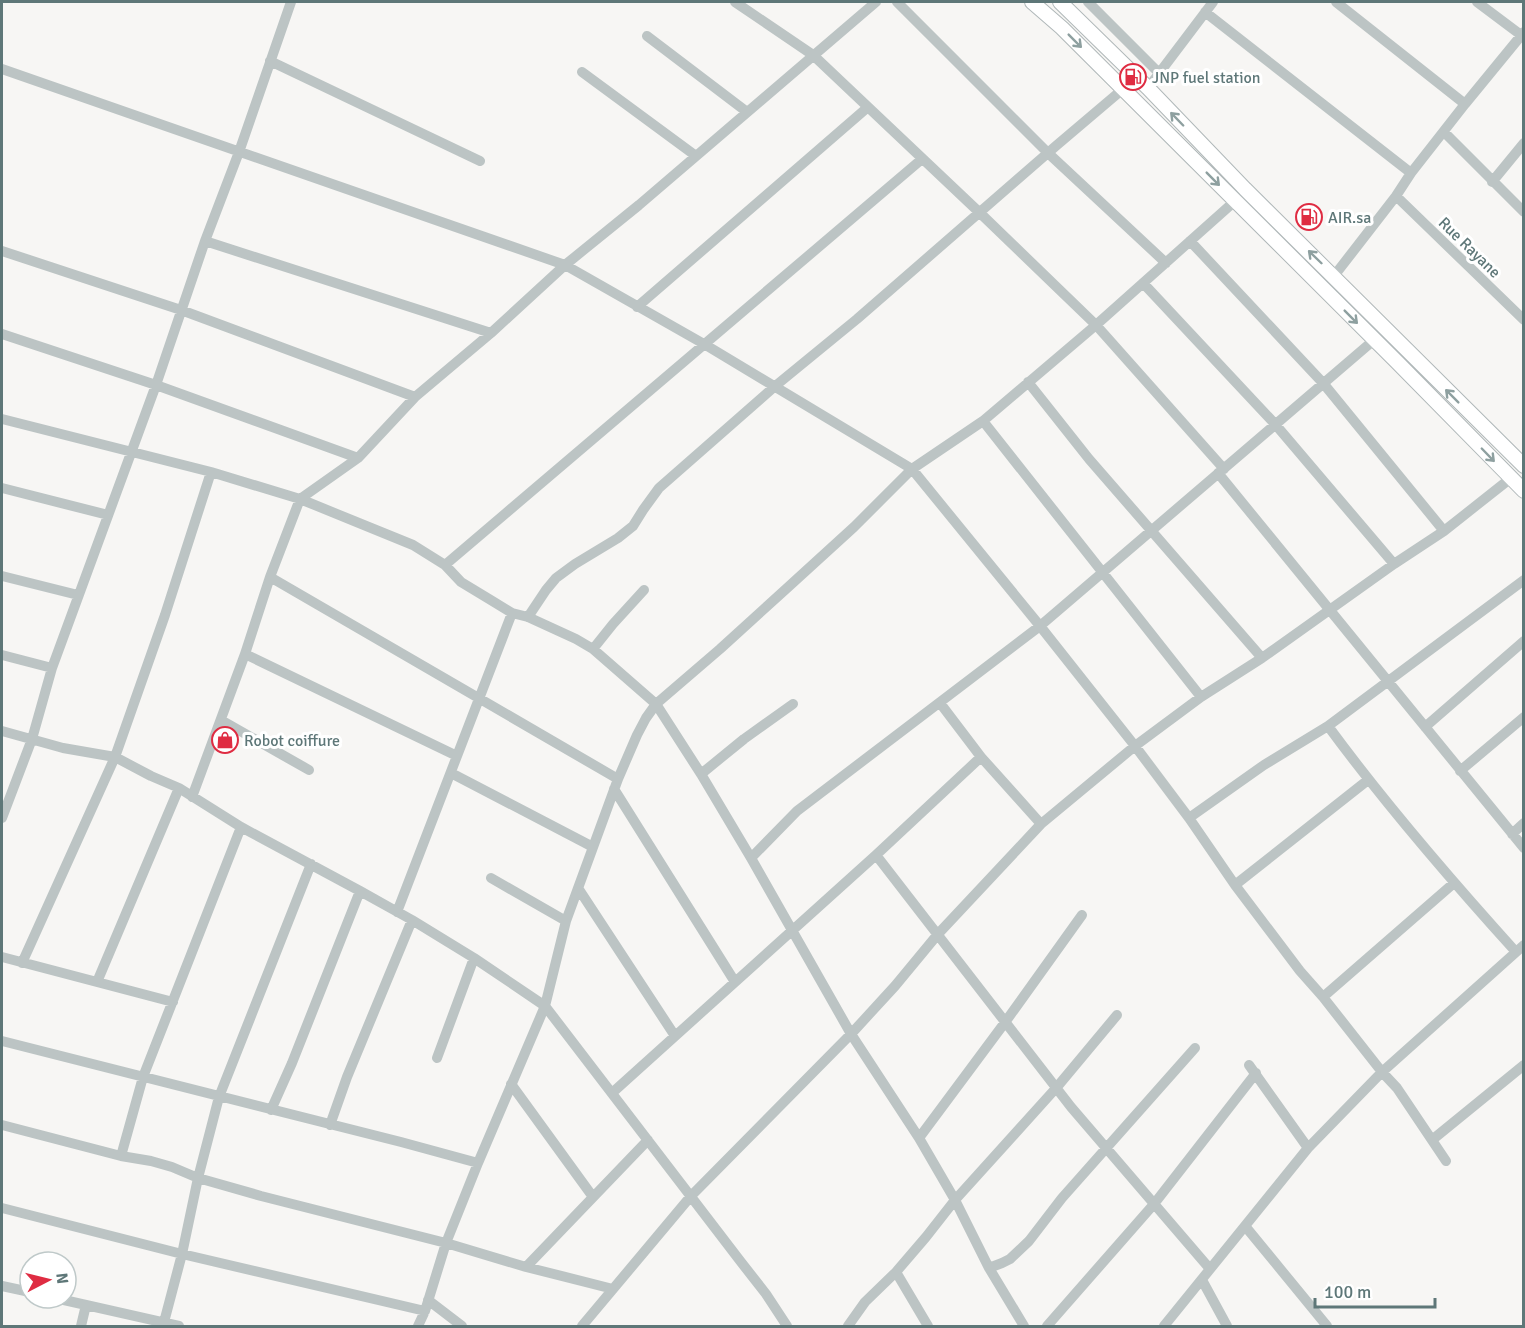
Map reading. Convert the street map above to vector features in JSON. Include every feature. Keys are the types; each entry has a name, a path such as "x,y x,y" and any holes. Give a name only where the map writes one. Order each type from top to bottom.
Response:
{"main road":[{"path":"1032,2 1062,28 1524,491"},
{"path":"1059,2 1148,88 1245,189 1524,466"}],"street":[{"path":"3,812 32,739 52,668 239,152 289,2"},
{"path":"735,2 813,55 1096,325 1221,471 1329,609 1524,848"},
{"path":"192,797 300,499 358,458 415,396 491,333 565,265 876,2"},
{"path":"897,2 1047,153 1166,263"},
{"path":"1090,2 1159,73"},
{"path":"1148,88 1213,2"},
{"path":"1336,2 1465,104"},
{"path":"1334,276 1522,33 1477,2"},
{"path":"1205,12 1412,173"},
{"path":"646,36 747,112"},
{"path":"270,61 480,161"},
{"path":"2,69 565,265 704,344 912,470 1135,746 1300,971 1397,1088 1446,1161"},
{"path":"582,72 696,156"},
{"path":"528,618 556,578 633,526 659,488 1123,89"},
{"path":"637,307 868,107"},
{"path":"1444,132 1524,212"},
{"path":"1492,182 1524,143"},
{"path":"445,565 922,159"},
{"name":"Rue Rayane","path":"1396,196 1524,320"},
{"path":"418,1326 446,1243 545,1006 566,921 616,784 637,735 656,704 786,590 912,470 982,421 1096,325 1235,201"},
{"path":"205,241 491,333"},
{"path":"1190,241 1323,384 1444,531"},
{"path":"2,251 181,310 415,396"},
{"path":"1143,283 1275,424 1394,564"},
{"path":"2,334 156,385 358,458"},
{"path":"752,858 797,811 1040,627 1374,340"},
{"path":"1028,382 1089,459 1262,658"},
{"path":"2,420 211,472 300,499 413,545 445,565 461,582 512,613 576,639 593,649 656,704 752,858 851,1034 919,1138 955,1200 988,1268 1024,1326"},
{"path":"982,421 1201,697"},
{"path":"22,963 115,757 165,615 211,472"},
{"path":"582,1326 691,1196 851,1034 938,934 1041,824 1135,746 1201,697 1262,658 1329,609 1444,531 1510,478"},
{"path":"2,488 108,515"},
{"path":"2,576 78,595"},
{"path":"270,577 479,699 616,784 735,982"},
{"path":"1189,818 1264,765 1328,726 1524,580"},
{"path":"593,649 644,590"},
{"path":"398,912 512,613"},
{"path":"1425,727 1524,641"},
{"path":"245,654 457,756"},
{"path":"2,655 52,668"},
{"path":"940,703 981,757 1041,824"},
{"path":"701,774 744,739 793,704"},
{"path":"1460,771 1524,717"},
{"path":"221,720 309,770"},
{"path":"1164,1326 1308,1148 1382,1072 1520,948 1454,883 1368,780 1328,726"},
{"path":"2,731 63,748 115,757 179,788 241,828 412,920 545,1006 766,1294 787,1326"},
{"path":"612,1093 981,757"},
{"path":"451,773 593,847"},
{"path":"1235,885 1368,780"},
{"path":"97,982 179,788"},
{"path":"1512,834 1524,823"},
{"path":"121,1156 143,1077 241,828"},
{"path":"876,855 1071,1107 1210,1269"},
{"path":"164,1324 219,1097 310,864"},
{"path":"491,878 566,921"},
{"path":"1323,998 1454,883"},
{"path":"578,888 675,1036"},
{"path":"271,1110 360,891"},
{"path":"919,1138 1082,915"},
{"path":"330,1125 347,1077 412,920"},
{"path":"2,957 173,1002"},
{"path":"437,1058 474,958"},
{"path":"849,1326 865,1302 896,1272 955,1200 1057,1087 1117,1015"},
{"path":"2,1041 478,1163"},
{"path":"988,1268 1002,1263 1017,1253 1062,1198 1195,1048"},
{"path":"1432,1140 1524,1065"},
{"path":"1047,1326 1154,1204 1253,1069 1308,1148"},
{"path":"511,1084 593,1197"},
{"path":"2,1125 172,1167 198,1178 261,1196 446,1243 526,1267 613,1289"},
{"path":"526,1267 648,1140"},
{"path":"2,1208 182,1254 426,1306 462,1326"},
{"path":"1245,1226 1327,1326"},
{"path":"896,1272 928,1326"},
{"path":"1202,1280 1227,1326"},
{"path":"2,1286 18,1289"},
{"path":"78,1303 179,1326"},
{"path":"81,1326 86,1305"}],"place":[{"name":"JNP fuel station","path":"1133,77"},
{"name":"AIR.sa","path":"1309,217"},
{"name":"Robot coiffure","path":"225,740"}]}
